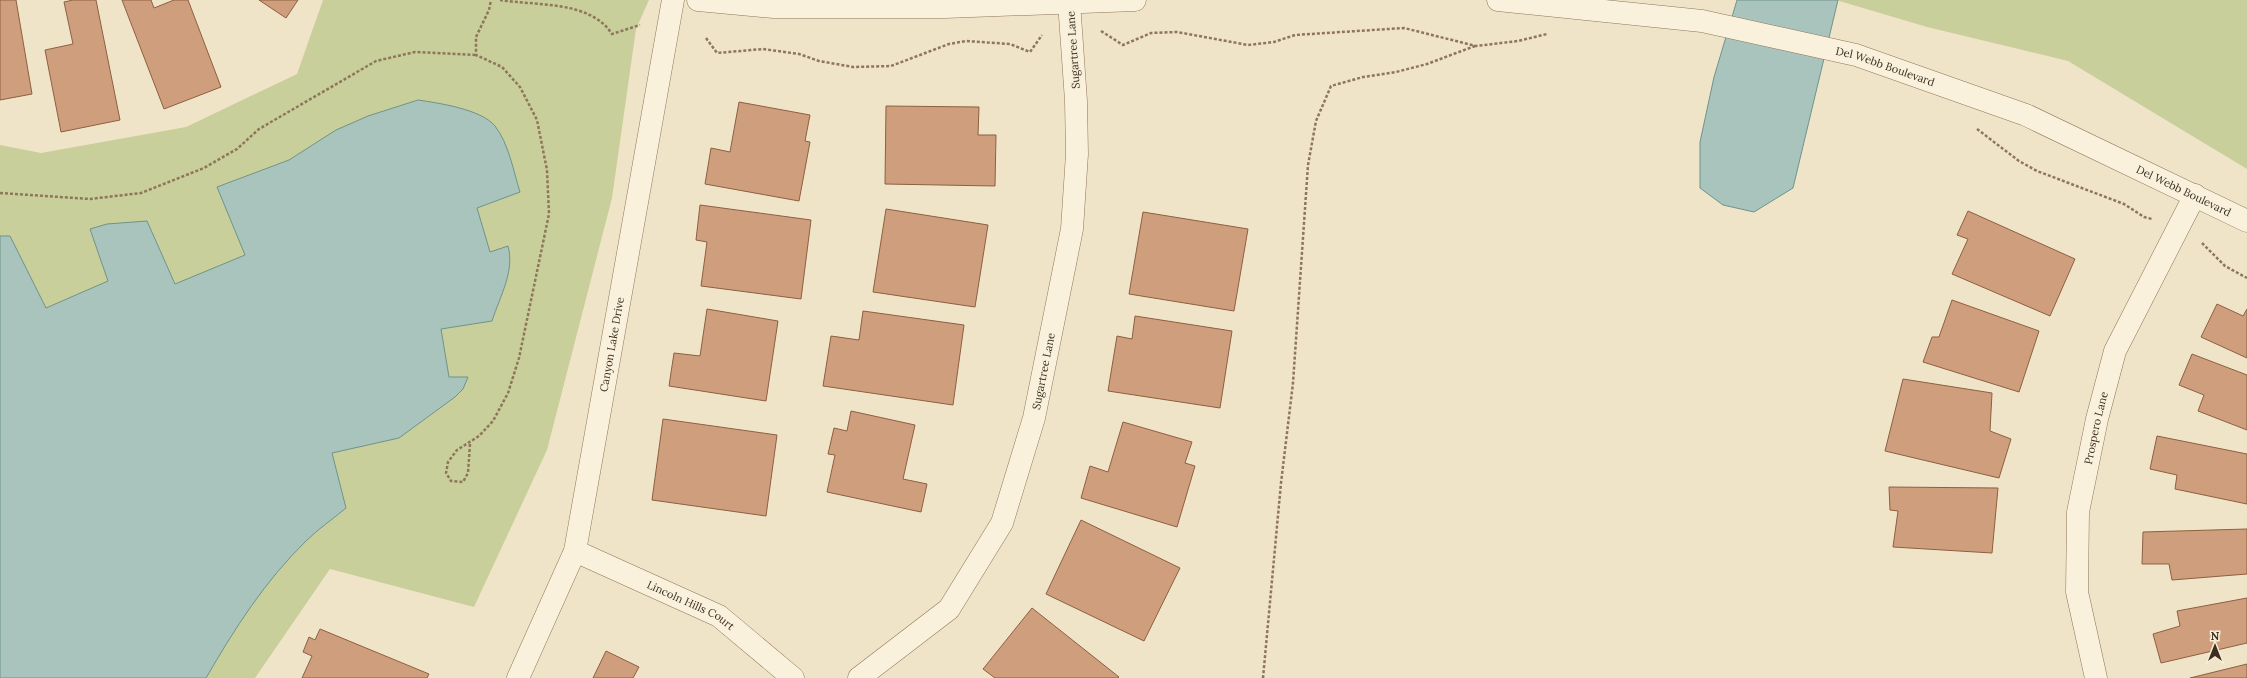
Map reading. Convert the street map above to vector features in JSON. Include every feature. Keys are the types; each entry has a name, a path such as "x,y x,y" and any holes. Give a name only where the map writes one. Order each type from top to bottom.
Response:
{"street":[{"name":"Canyon Lake Drive","path":"518,678 575,551 673,0"},
{"path":"698,0 774,7 945,7 1135,0"},
{"name":"Del Webb Boulevard","path":"1498,0 1702,20 1856,55 2026,114 2247,221"},
{"name":"Sugartree Lane","path":"860,678 950,609 1002,522 1034,418 1072,229 1077,154 1076,109 1069,2"},
{"name":"Prospero Lane","path":"2096,678 2077,592 2078,512 2097,419 2115,352 2195,195"},
{"name":"Lincoln Hills Court","path":"575,551 719,616 793,678"}],"path":[{"path":"476,54 476,37 489,10 491,0"},
{"path":"500,0 523,4 563,5 588,13 607,25 612,34 644,24"},
{"path":"1100,31 1123,46 1152,33 1176,32 1248,45 1274,42 1294,35 1404,28 1476,46"},
{"path":"706,38 717,53 763,49 799,54 819,61 853,67 891,66 949,44 966,41 1010,44 1030,52 1045,31"},
{"path":"1263,678 1281,483 1293,383 1308,165 1316,121 1331,86 1363,77 1396,72 1427,64 1476,46 1518,41 1553,33"},
{"path":"0,193 90,199 141,193 204,168 237,149 259,129 376,61 415,52 476,54 502,67 520,87 537,120 547,170 549,214 519,358 508,393 493,421 470,444 456,450 448,462 446,473 451,481 463,482 468,473 470,444"},
{"path":"1970,126 1977,128 2019,161 2037,171 2124,204 2144,217 2155,220"},
{"path":"2202,243 2225,266 2247,278"}],"green space":[{"path":"323,0 649,0 636,29 612,198 547,450 474,607 330,569 255,678 0,678 0,145 41,153 186,127 297,74"},
{"path":"1836,0 2247,0 2247,169 2068,61 1927,27"}],"water":[{"path":"1737,0 1838,0 1793,188 1754,212 1723,205 1700,188 1700,142 1714,77"},
{"path":"418,100 470,111 480,115 495,126 504,141 520,192 477,208 490,252 508,246 510,255 510,265 506,284 492,321 441,329 449,377 468,377 463,389 455,397 399,438 332,453 346,508 311,537 277,572 240,623 206,678 0,678 0,236 10,236 46,308 108,281 90,229 107,224 147,221 175,284 245,255 217,187 289,160 336,130 368,116"}],"building":[{"path":"0,0 16,0 32,94 0,100"},
{"path":"73,0 96,0 120,120 61,132 45,50 73,44 64,2"},
{"path":"122,0 151,0 154,8 174,0 188,0 221,87 164,109"},
{"path":"259,0 298,0 286,18"},
{"path":"739,102 810,115 805,141 810,142 799,201 705,184 711,148 730,152"},
{"path":"886,106 979,107 978,135 996,135 995,186 885,184"},
{"path":"700,205 811,220 801,299 701,286 707,242 696,240"},
{"path":"886,209 988,225 975,307 873,292"},
{"path":"1968,211 2075,259 2050,316 1952,274 1968,239 1957,235"},
{"path":"1143,212 1248,229 1234,311 1129,294"},
{"path":"1952,300 2039,331 2019,392 1923,362 1932,337 1939,337"},
{"path":"2217,304 2243,316 2247,309 2247,358 2201,337"},
{"path":"707,309 778,321 766,401 669,386 674,353 700,356"},
{"path":"863,311 964,325 953,405 823,386 831,336 859,340"},
{"path":"1135,316 1232,331 1220,408 1108,391 1117,336 1132,339"},
{"path":"2192,354 2247,375 2247,430 2198,411 2204,395 2179,385"},
{"path":"1903,379 1992,393 1990,431 2011,439 1999,478 1885,451"},
{"path":"851,411 915,425 903,479 927,484 921,512 827,492 835,455 828,454 834,428 847,431"},
{"path":"663,419 777,435 766,516 652,500"},
{"path":"1123,422 1192,442 1185,463 1195,466 1177,527 1081,498 1090,466 1108,472"},
{"path":"2157,436 2247,454 2247,504 2175,489 2177,475 2150,469"},
{"path":"1889,487 1998,488 1992,553 1893,547 1898,511 1890,510"},
{"path":"1081,520 1180,568 1144,641 1046,594"},
{"path":"2247,529 2247,574 2172,580 2169,564 2142,564 2143,532"},
{"path":"2247,598 2247,643 2161,663 2153,634 2180,626 2177,611"},
{"path":"1032,608 1119,677 995,678 983,669"},
{"path":"320,629 429,674 427,678 302,678 312,656 303,652 309,637 315,640"},
{"path":"606,651 639,667 633,678 593,678"},
{"path":"2247,664 2247,678 2190,678"}]}
